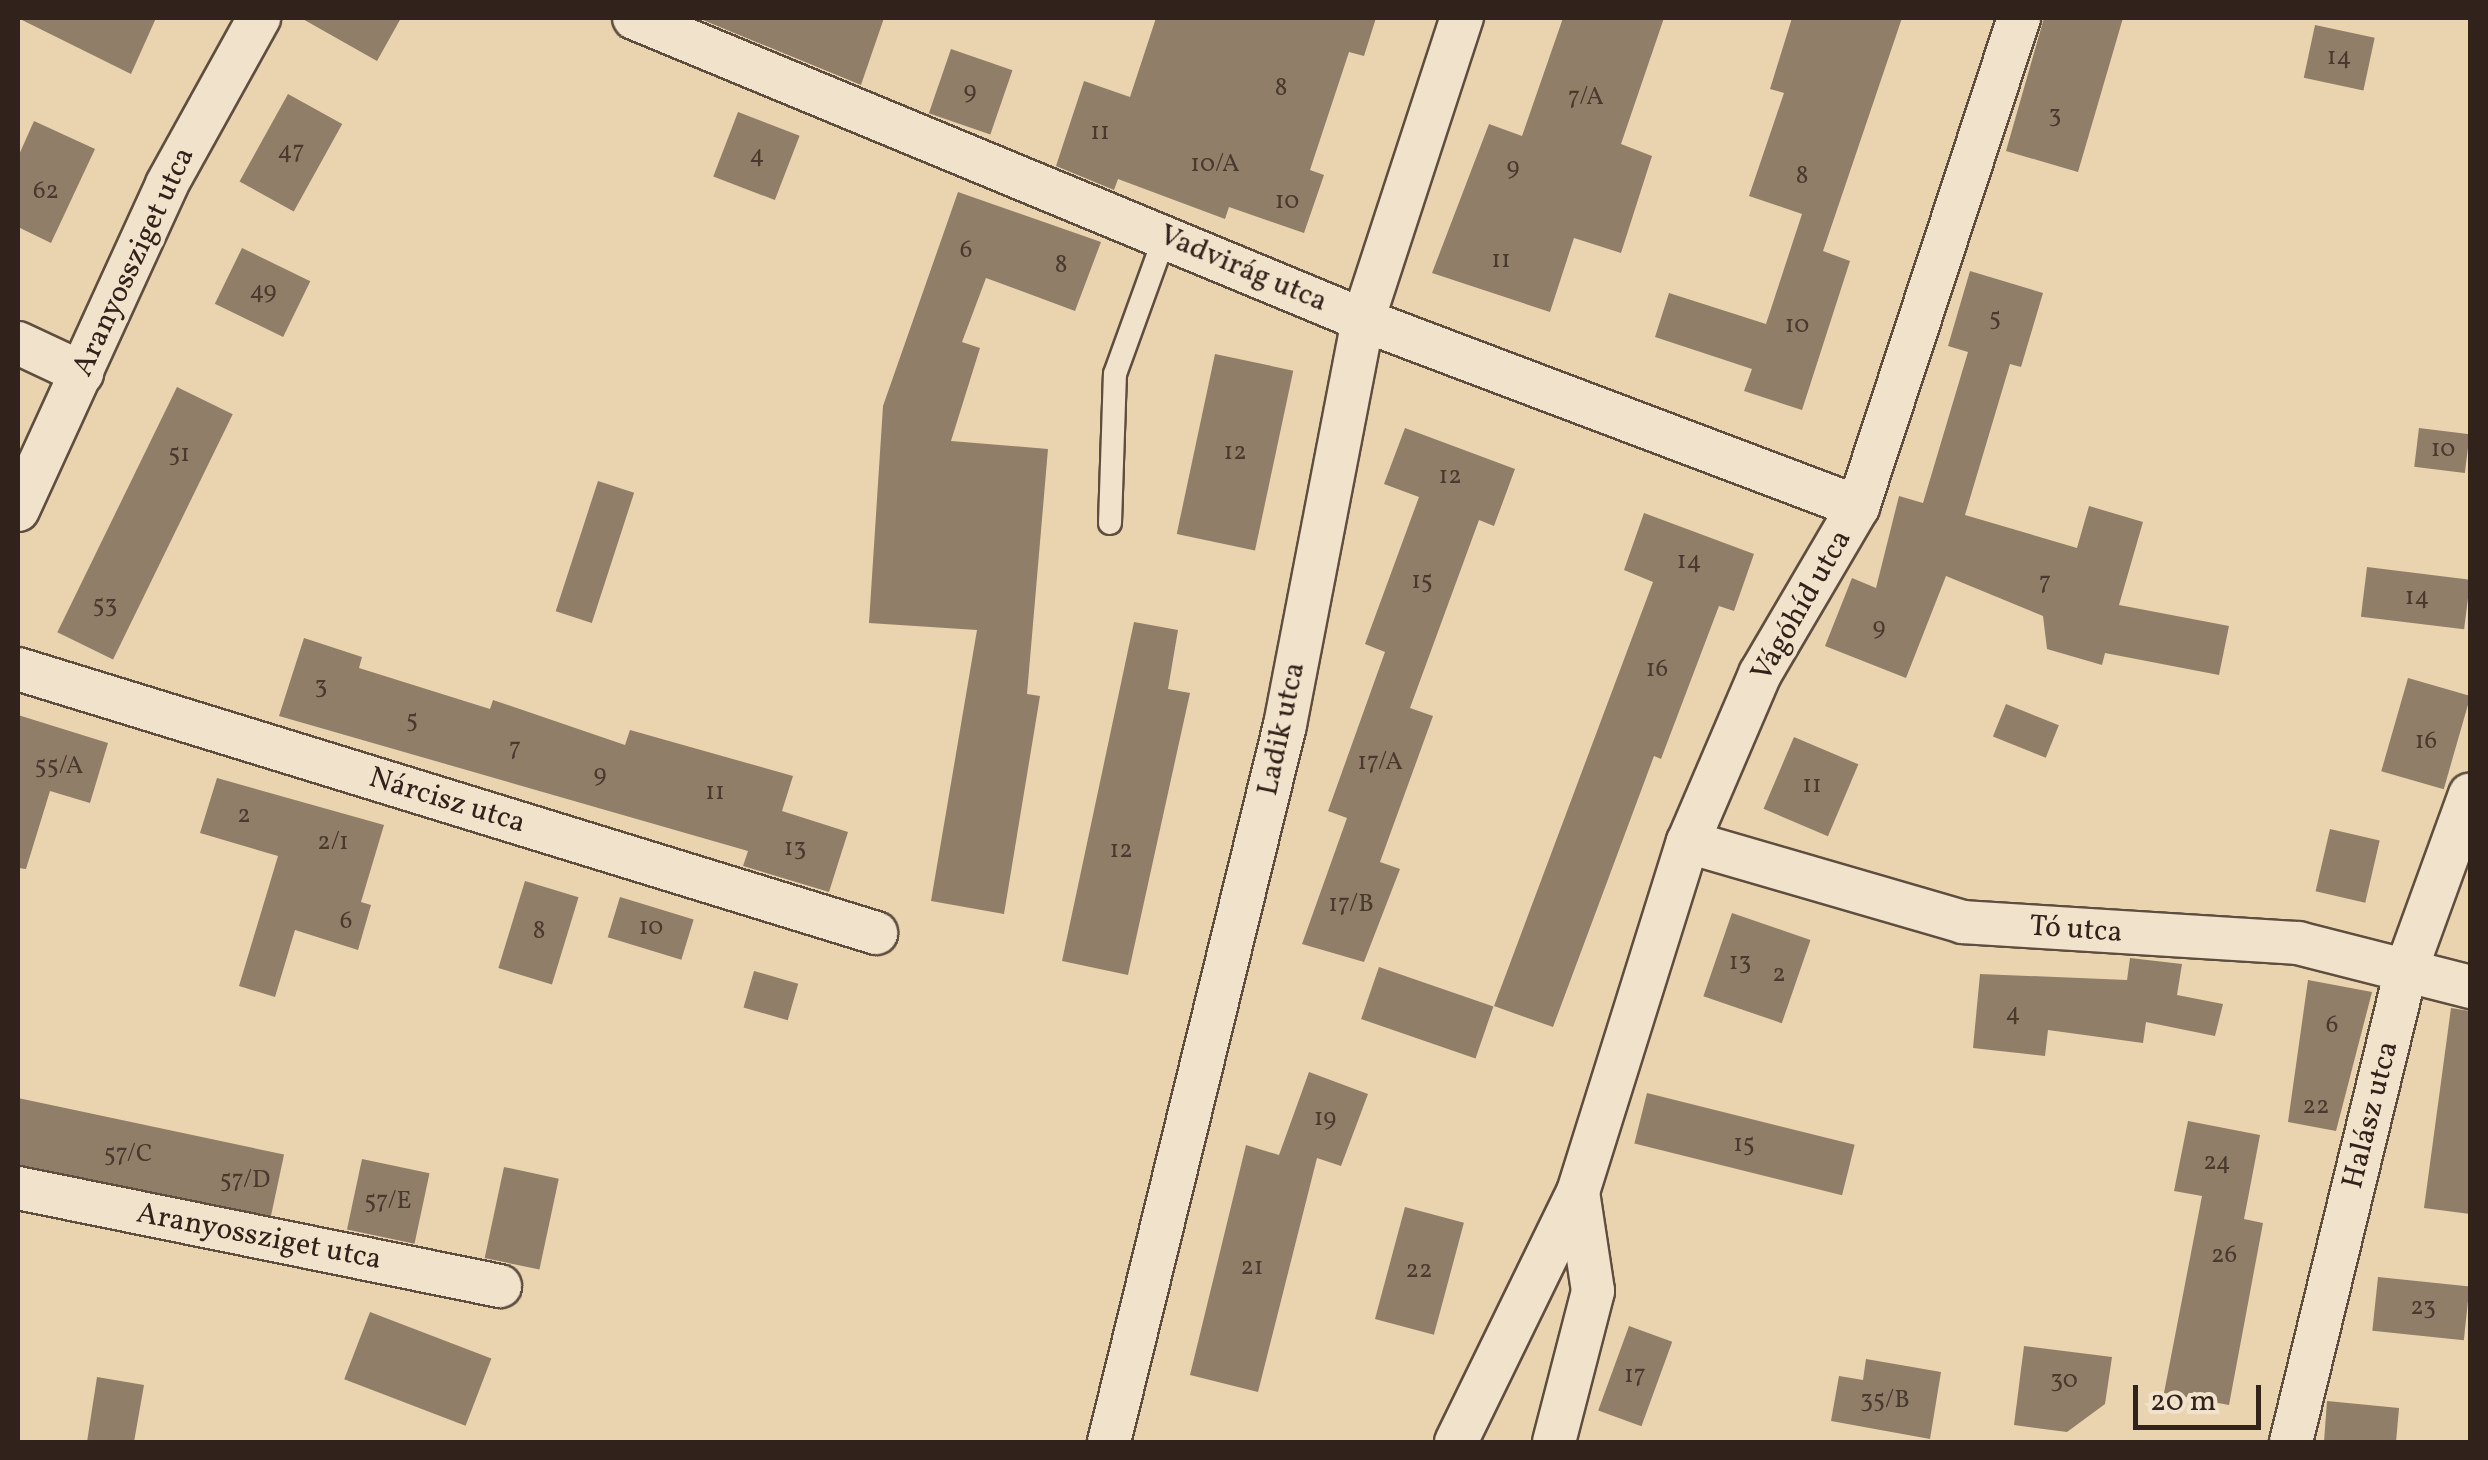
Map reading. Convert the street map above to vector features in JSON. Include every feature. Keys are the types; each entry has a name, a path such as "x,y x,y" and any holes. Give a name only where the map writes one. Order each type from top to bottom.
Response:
{"street":[{"name":"Aranyossziget utca","path":"18,510 167,184 259,18"},
{"name":"Vadvirág utca","path":"634,18 1363,320 1858,507"},
{"name":"Ladik utca","path":"1109,1442 1285,725 1363,320 1462,18"},
{"name":"Vágóhíd utca","path":"1456,1442 1578,1192 1688,842 1760,674 1858,507 2019,18"},
{"path":"18,343 82,373"},
{"name":"Nárcisz utca","path":"18,669 876,933"},
{"name":"Halász utca","path":"2291,1442 2406,973 2470,794"},
{"name":"Tó utca","path":"1688,842 1964,922 2298,943 2470,987"},
{"name":"Aranyossziget utca","path":"18,1188 500,1286"},
{"name":"Vágóhíd utca","path":"1554,1442 1592,1291 1578,1192"}],"lane":[{"path":"1110,523 1115,374 1165,236"}],"building":[{"path":"18,18 156,18 131,74"},
{"path":"301,18 401,18 377,61"},
{"path":"698,18 884,18 861,85"},
{"path":"1156,18 1376,18 1364,56 1349,52 1310,170 1324,175 1304,233 1229,207 1225,219 1118,179 1114,190 1056,166 1084,81 1130,97"},
{"path":"1563,18 1664,18 1621,144 1652,156 1621,253 1574,238 1550,312 1432,273 1489,124 1522,136"},
{"path":"1792,18 1902,18 1823,251 1850,261 1802,410 1744,391 1752,369 1655,337 1669,293 1766,324 1802,214 1749,196 1784,93 1770,89"},
{"path":"2044,18 2123,18 2078,172 2006,151"},
{"path":"2315,25 2375,38 2363,91 2304,78"},
{"path":"951,49 1012,70 990,134 929,113"},
{"path":"288,94 342,124 294,212 240,181"},
{"path":"738,112 800,136 775,200 713,176"},
{"path":"34,121 95,149 51,243 18,227 18,157"},
{"path":"958,192 1101,242 1075,311 986,278 962,342 980,348 951,441 1048,449 1027,694 1040,696 1004,914 931,901 977,630 869,623 883,406"},
{"path":"242,248 310,281 283,337 215,304"},
{"path":"1970,271 2043,293 2021,367 2010,364 1965,515 2077,548 2089,506 2143,522 2119,605 2229,626 2219,675 2105,653 2102,665 2047,649 2043,616 1946,576 1906,678 1825,646 1852,578 1876,588 1899,496 1923,503 1968,352 1948,346"},
{"path":"1215,354 1293,371 1255,551 1177,534"},
{"path":"177,387 233,414 113,660 57,632"},
{"path":"1405,428 1515,469 1494,526 1479,520 1410,708 1433,716 1380,862 1400,869 1364,962 1302,944 1347,818 1328,811 1385,652 1365,644 1419,497 1384,484"},
{"path":"2419,428 2470,434 2465,473 2414,467"},
{"path":"598,481 634,493 592,623 556,611"},
{"path":"1644,513 1754,554 1734,611 1719,606 1661,759 1654,756 1553,1027 1494,1006 1653,582 1624,570"},
{"path":"2367,567 2470,580 2464,629 2361,617"},
{"path":"1134,622 1178,630 1168,689 1190,693 1128,975 1062,961"},
{"path":"304,638 362,657 359,668 490,709 493,700 625,745 630,730 793,776 782,811 848,832 829,892 743,866 748,851 279,716"},
{"path":"2408,678 2470,696 2444,789 2381,771"},
{"path":"2006,704 2059,725 2046,758 1993,736"},
{"path":"18,715 108,743 90,803 50,791 26,869 18,868"},
{"path":"1794,737 1858,764 1828,836 1764,809"},
{"path":"217,778 384,825 361,902 371,905 358,950 295,930 275,997 239,986 278,856 200,833"},
{"path":"2330,829 2380,840 2365,903 2316,891"},
{"path":"525,881 579,897 552,984 498,968"},
{"path":"620,897 694,920 681,960 608,937"},
{"path":"1732,913 1810,940 1782,1023 1703,996"},
{"path":"2130,958 2182,964 2177,995 2223,1004 2215,1036 2146,1022 2143,1043 2048,1030 2045,1056 1973,1048 1980,974 2127,980"},
{"path":"1379,967 1493,1006 1476,1058 1361,1019"},
{"path":"754,971 798,984 788,1020 744,1008"},
{"path":"2308,980 2372,992 2336,1131 2288,1122"},
{"path":"2451,1008 2470,1011 2470,1214 2424,1208"},
{"path":"1309,1072 1368,1094 1341,1166 1317,1158 1258,1392 1190,1375 1246,1145 1279,1155"},
{"path":"1647,1093 1855,1145 1842,1195 1634,1143"},
{"path":"18,1098 284,1155 270,1219 18,1165"},
{"path":"2188,1121 2260,1135 2244,1219 2263,1223 2229,1405 2164,1393 2202,1196 2174,1191"},
{"path":"362,1159 429,1173 415,1244 347,1229"},
{"path":"504,1167 559,1179 539,1270 485,1258"},
{"path":"1405,1207 1464,1223 1434,1335 1375,1319"},
{"path":"2378,1277 2469,1287 2464,1340 2372,1331"},
{"path":"370,1312 491,1359 466,1426 344,1379"},
{"path":"1629,1326 1672,1342 1641,1426 1598,1411"},
{"path":"2024,1346 2112,1357 2105,1404 2067,1432 2014,1425"},
{"path":"1866,1359 1941,1372 1930,1439 1831,1421 1839,1376 1863,1380"},
{"path":"97,1377 144,1385 134,1442 87,1442"},
{"path":"2327,1401 2399,1408 2396,1442 2324,1442"}]}
